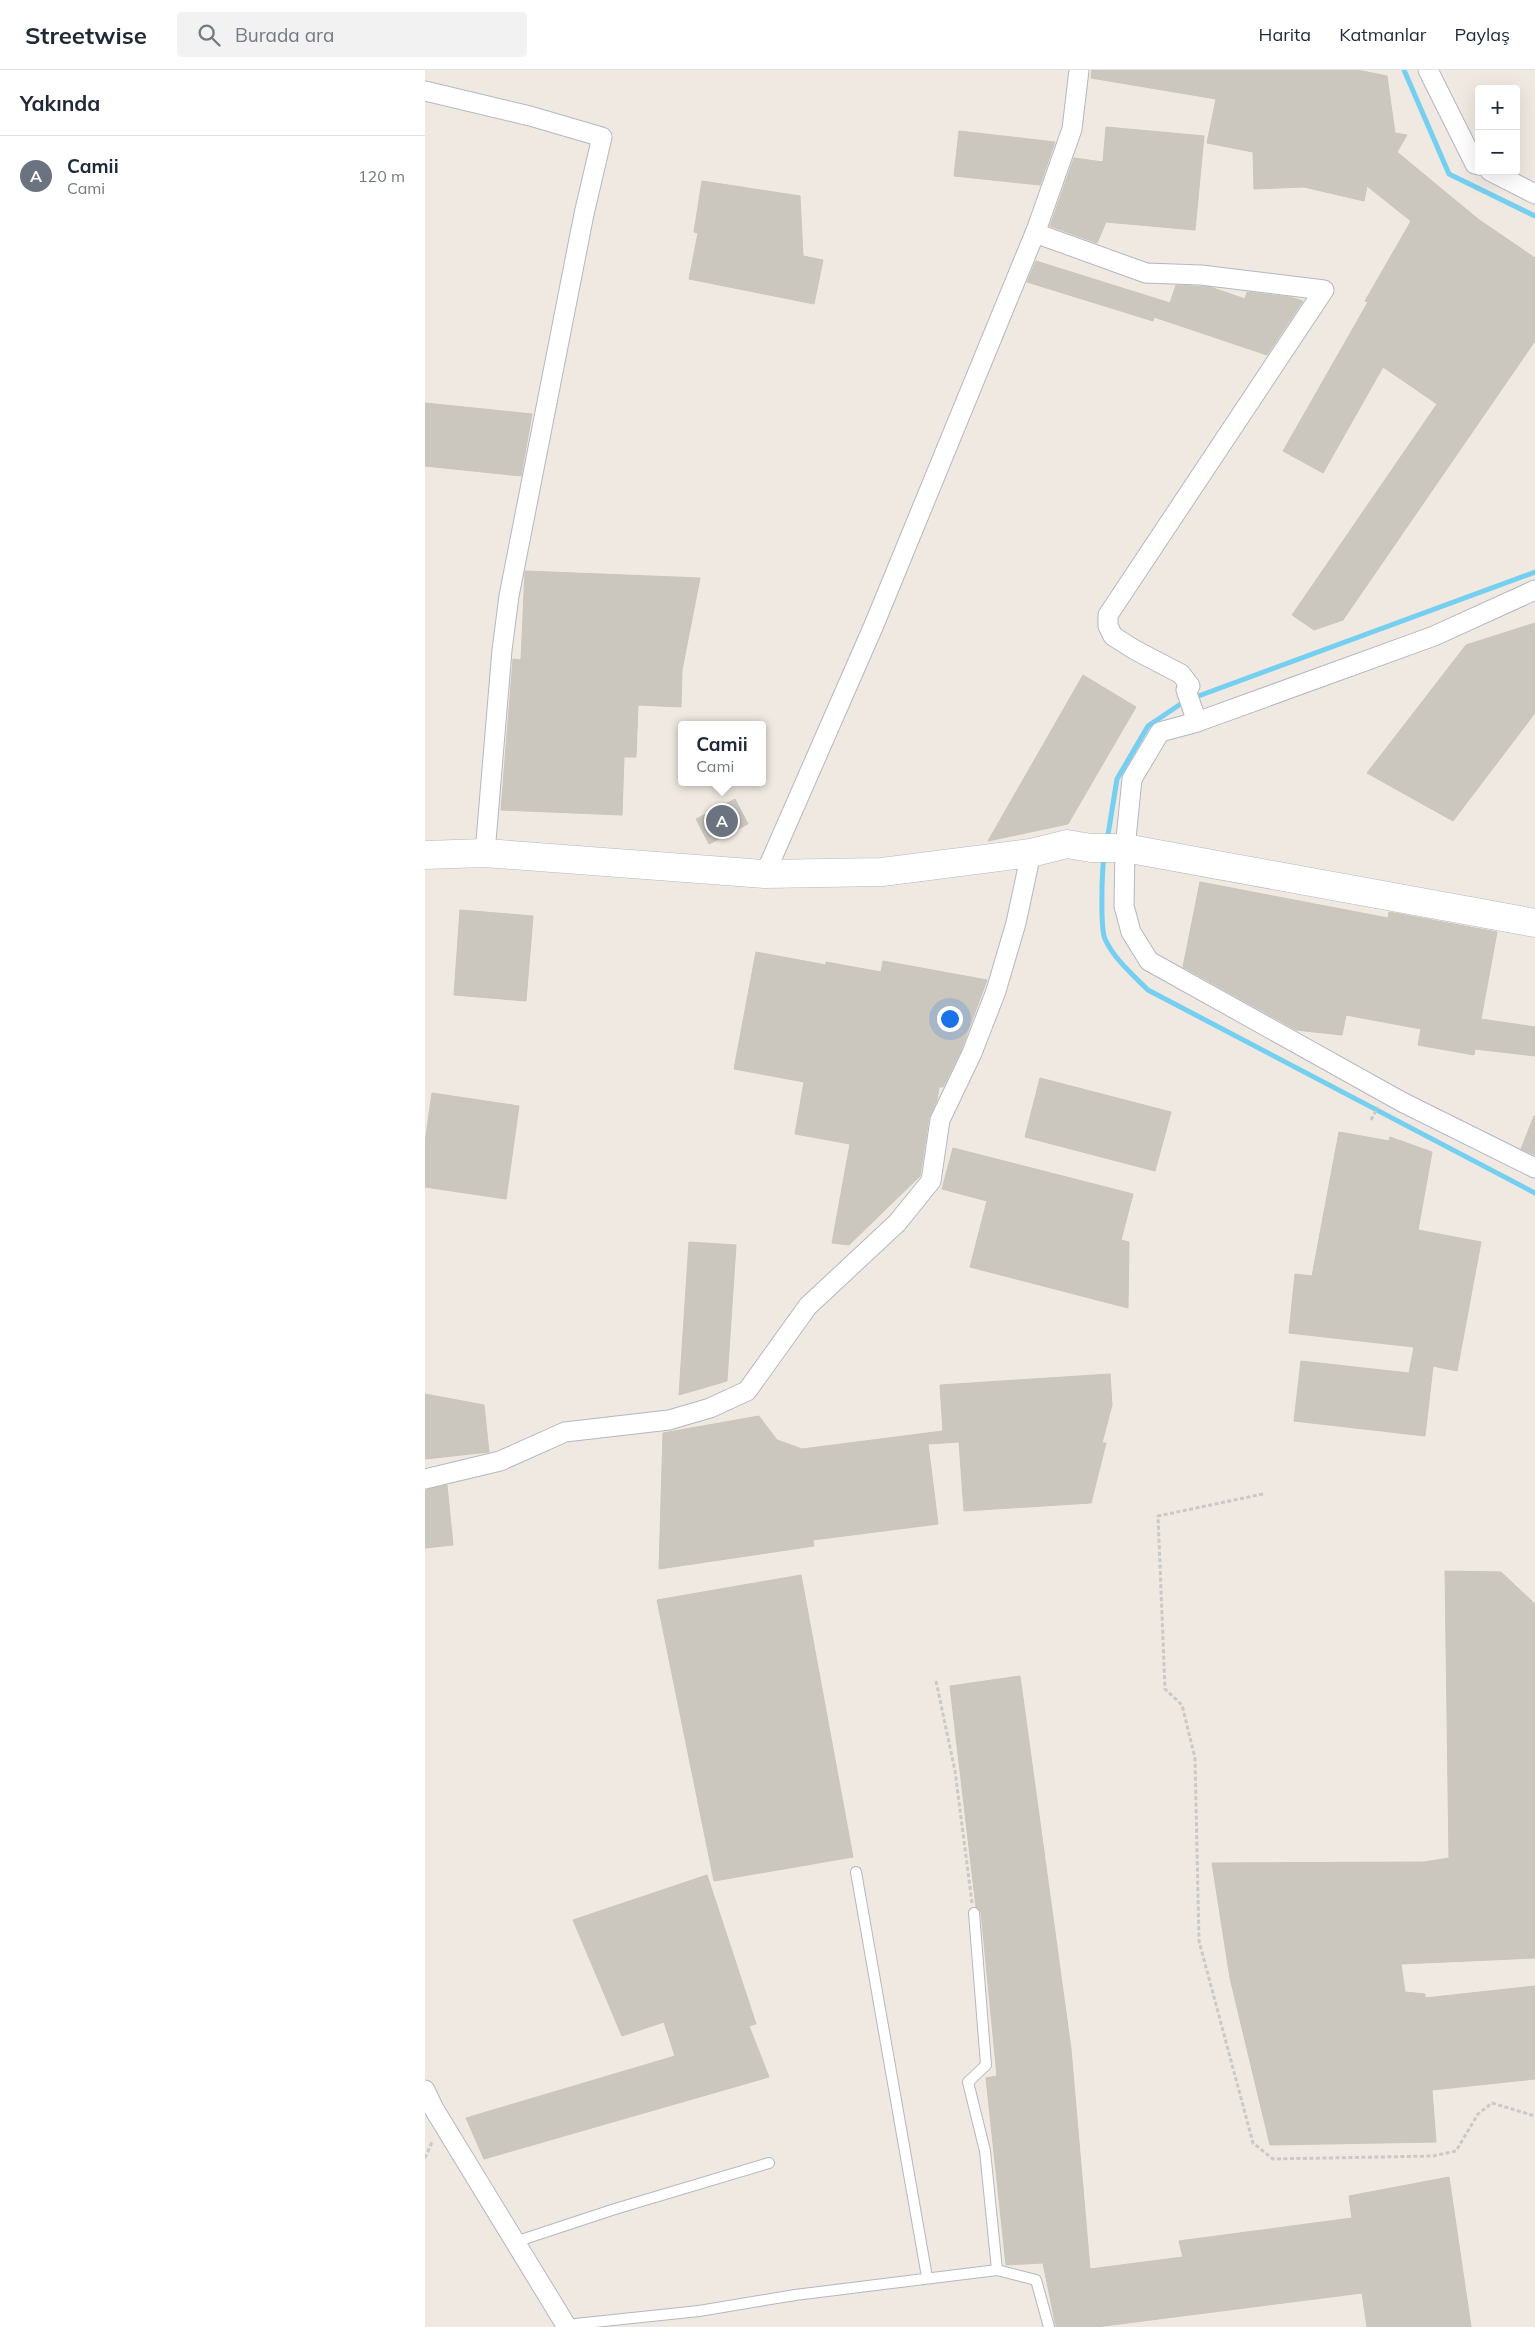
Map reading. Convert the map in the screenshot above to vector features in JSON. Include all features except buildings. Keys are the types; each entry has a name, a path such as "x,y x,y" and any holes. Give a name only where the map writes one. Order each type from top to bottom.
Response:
{"street":[{"path":"765,874 874,625 1035,233 1072,129 1079,70"},
{"path":"1428,70 1475,164"},
{"path":"425,91 530,116 602,137 584,214 509,596 502,650 485,853"},
{"path":"1498,175 1535,194"},
{"path":"1035,233 1146,274 1201,275 1324,290 1108,615 1108,626 1113,636 1181,674 1190,686 1186,690 1195,715"},
{"path":"1535,590 1433,636 1195,715 1160,732 1132,779 1111,848 1131,932 1149,961 1403,1102 1535,1168"},
{"path":"425,855 485,853 765,874 882,872 1031,853 1067,844 1111,848 1535,923"},
{"path":"425,1479 500,1460 565,1432 669,1420 710,1408 747,1391 808,1306 897,1223 931,1180 940,1120 972,1053 996,991 1016,924 1031,853"},
{"path":"425,2090 567,2326"}],"lane":[{"path":"856,1872 927,2278"},
{"path":"974,1913 986,2065 968,2082 985,2151 997,2270"},
{"path":"515,2242 615,2209 769,2163"},
{"path":"567,2326 699,2311 795,2295 997,2270 1036,2280 1049,2327"}],"path":[{"path":"1263,1494 1158,1516 1165,1689 1182,1705 1195,1758 1199,1941 1253,2143 1273,2159 1433,2156 1456,2151 1478,2114 1492,2103 1535,2116"},
{"path":"937,1681 955,1772 974,1913"}],"waterway":[{"path":"1404,70 1449,174 1535,216"},
{"path":"1193,698 1535,572"},
{"path":"1107,841 1117,779 1148,726 1185,701"},
{"path":"1104,857 1102,886 1103,933 1119,960 1148,990 1535,1193"}],"place":[{"name":"Camii","path":"722,821"}]}
